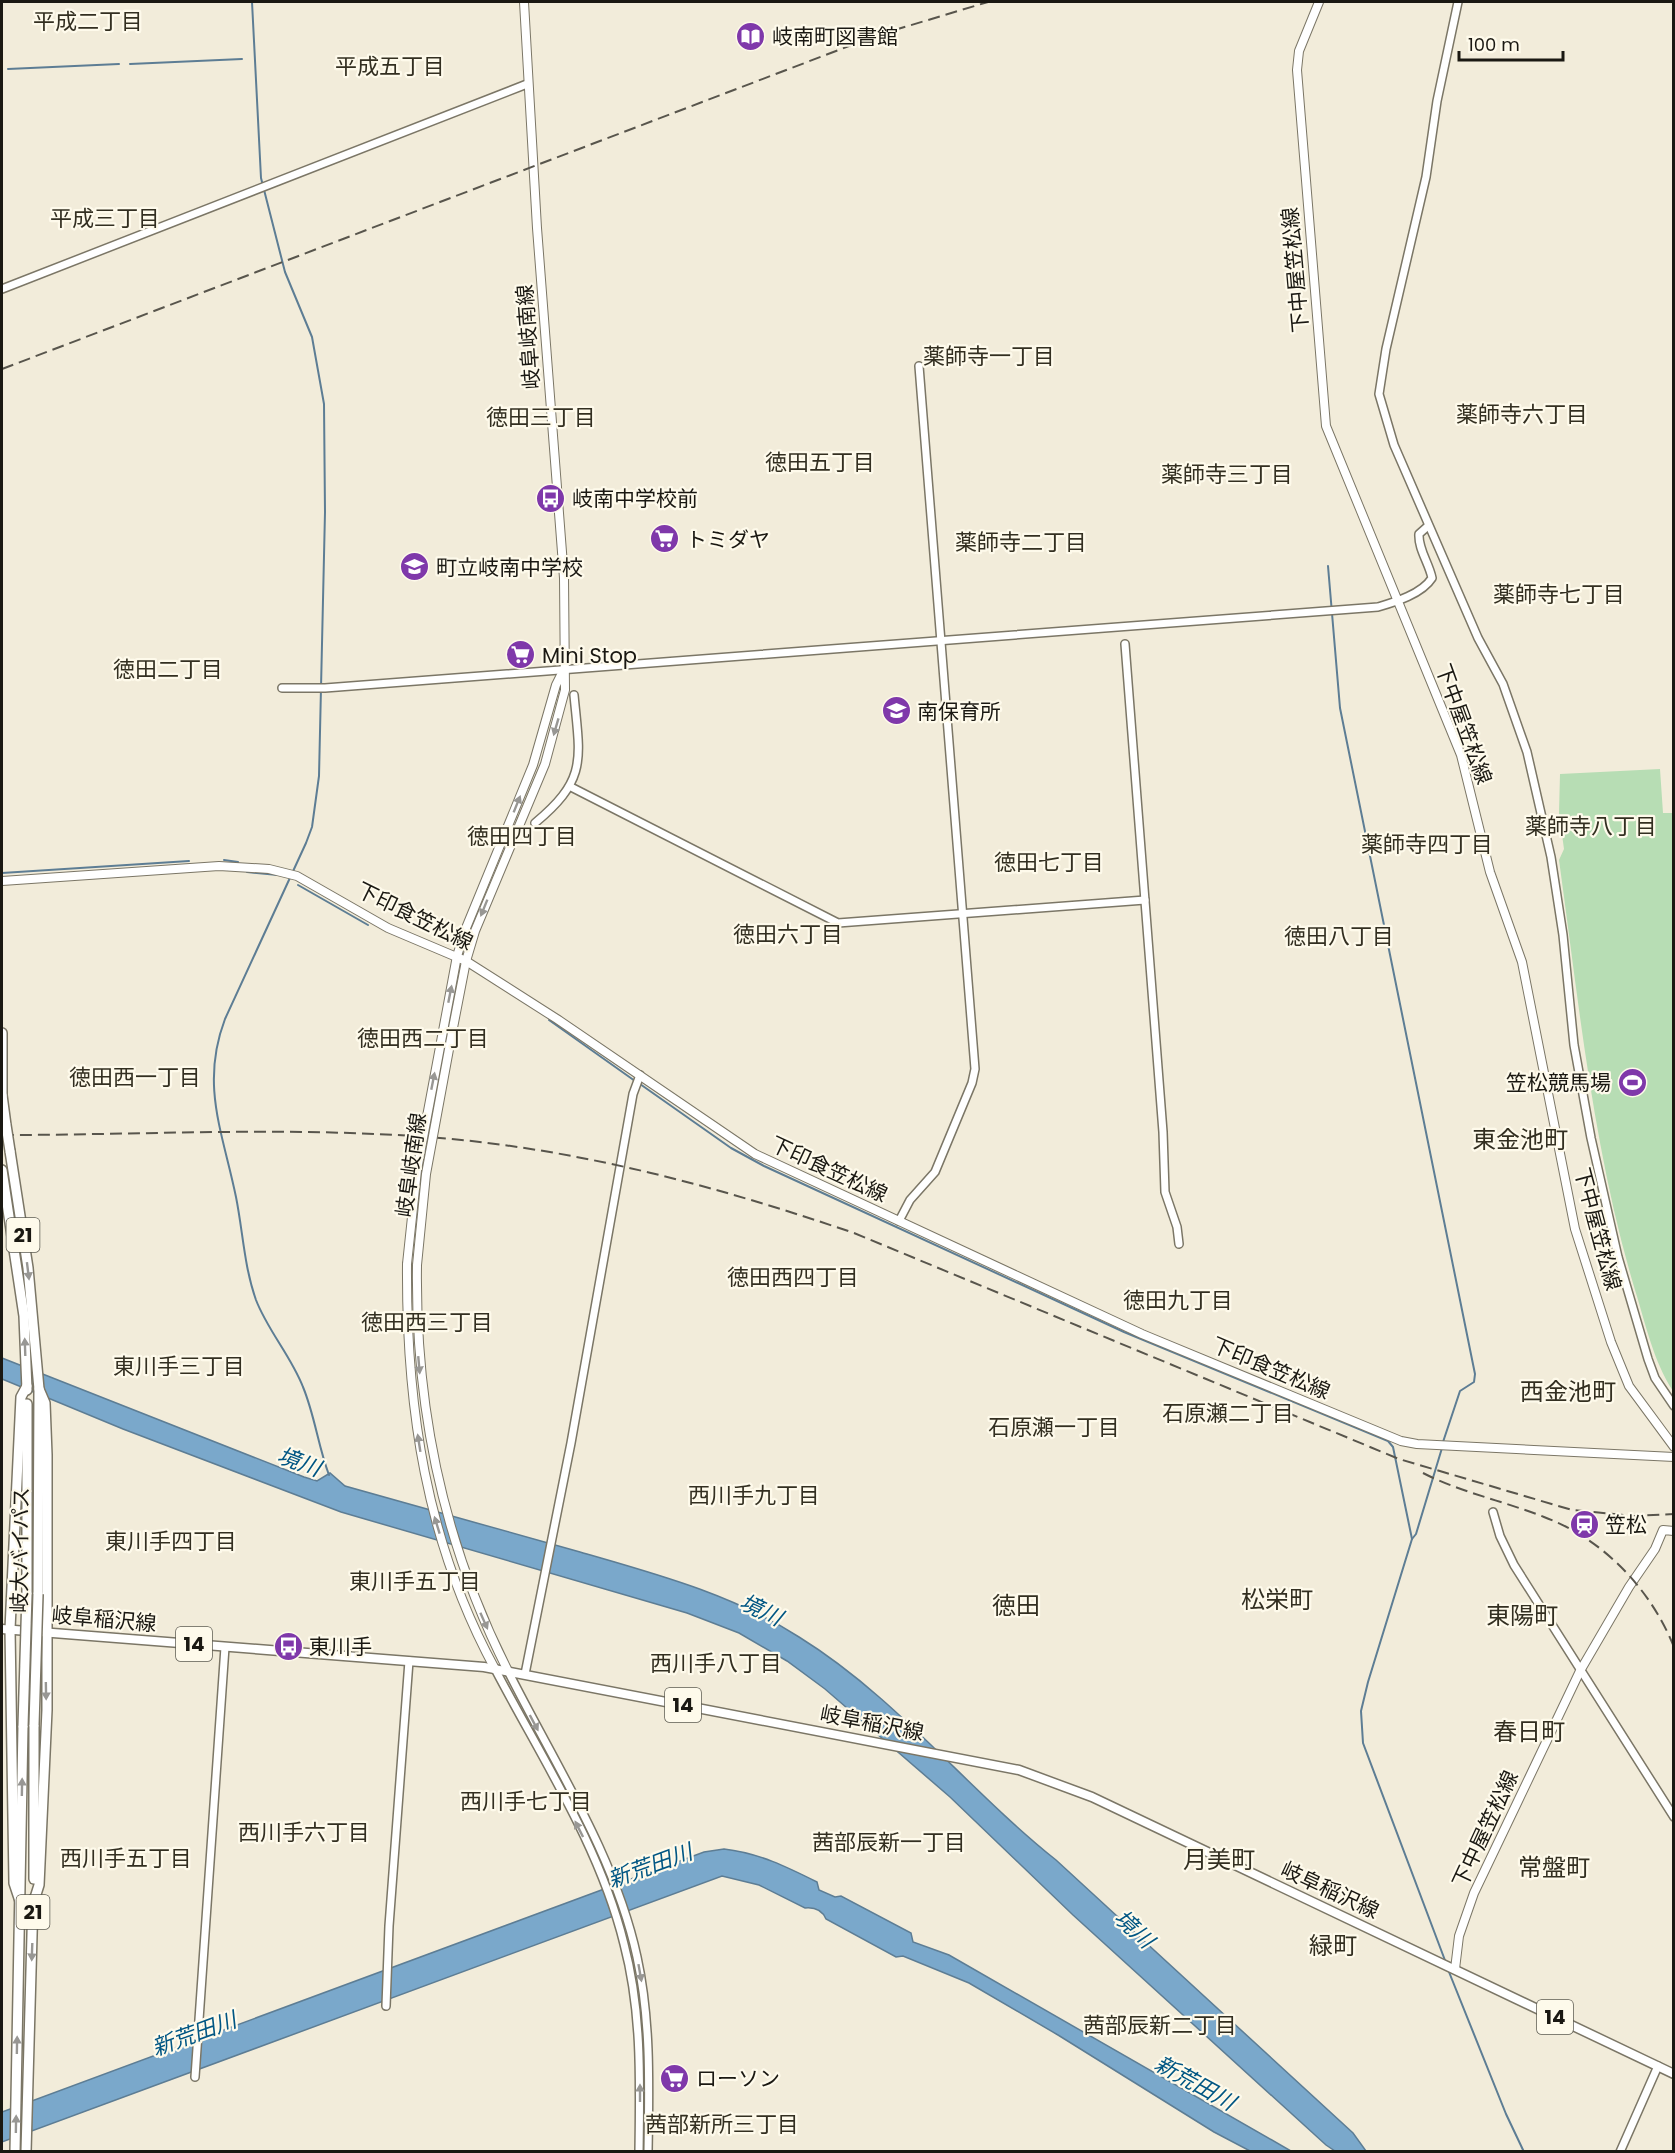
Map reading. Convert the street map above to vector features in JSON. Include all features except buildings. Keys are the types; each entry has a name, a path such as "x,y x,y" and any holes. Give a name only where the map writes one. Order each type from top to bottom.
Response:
{"highway":[{"name":"21","path":"2,1033 2,1095"},
{"name":"岐大バイパス","path":"2,1095 39,1389 43,1453 26,2151"},
{"name":"岐大バイパス","path":"2,1170 29,1318 27,1594 15,2151"},
{"name":"21","path":"21,1904 14,1883 6,1629 20,1459 21,1398 27,1386"},
{"name":"21","path":"33,1904 40,1873 46,1710 43,1453"}],"main road":[{"name":"岐阜岐南線","path":"508,1671 473,1595 456,1547 432,1455 421,1385 417,1265 426,1174 466,961 483,909 545,764 564,690 564,578 527,84 524,2"},
{"name":"下中屋笠松線","path":"1319,2 1297,59 1324,411 1331,443 1399,599 1432,690 1461,755 1490,872 1522,962 1575,1229 1611,1342 1629,1386 1674,1447"},
{"name":"岐阜岐南線","path":"495,1669 466,1606 429,1501 410,1381 407,1264 417,1170 457,956 475,905 533,765 556,685 564,670"},
{"name":"下印食笠松線","path":"2,882 219,866 293,874 388,928 466,961 754,1154 1142,1334 1401,1441 1447,1446 1674,1457"},
{"name":"下中屋笠松線","path":"1454,1969 1459,1936 1474,1893 1580,1671 1629,1587 1655,1549 1663,1530 1674,1530"},
{"name":"岐阜稲沢線","path":"6,1629 495,1669 1029,1772 1089,1796 1674,2074"}],"street":[{"path":"1458,2 1419,212 1379,383 1385,423 1478,638 1503,684 1527,752 1551,857 1563,935 1574,1045 1596,1160 1618,1257 1654,1378 1674,1406"},
{"path":"2,289 527,84"},
{"path":"899,1221 909,1200 935,1172 975,1074 919,366"},
{"path":"282,688 325,688 1367,608 1399,599 1427,585 1432,578 1419,543 1419,534 1428,526"},
{"path":"1125,644 1163,1132 1164,1182 1177,1227 1179,1244"},
{"path":"535,823 560,803 571,787 579,761 574,695"},
{"path":"571,787 838,923 1145,900"},
{"path":"525,1674 553,1539 635,1090 640,1076"},
{"path":"1493,1512 1500,1536 1514,1565 1674,1818"},
{"path":"195,2074 225,1647"},
{"path":"386,2004 386,1962 409,1661"},
{"path":"495,1669 604,1882 617,1919 632,1978 638,2023 639,2151"},
{"path":"508,1671 613,1880 625,1916 636,1954 647,2023 648,2151"},
{"path":"1620,2151 1658,2066"}],"green space":[{"name":"笠松競馬場","path":"1660,769 1663,813 1674,813 1673,1391 1655,1355 1620,1237 1608,1184 1589,1076 1559,860 1564,849 1559,813 1560,774"}],"water":[{"path":"2,1358 304,1477 317,1481 330,1473 345,1486 665,1577 747,1609 799,1637 868,1687 899,1715 992,1804 1353,2133 1366,2151 1335,2151 1326,2145 1073,1915 950,1797 825,1689 787,1661 739,1633 687,1613 341,1512 123,1429 2,1379"},
{"path":"724,1849 761,1857 817,1882 819,1890 835,1897 841,1896 911,1933 913,1942 949,1955 1291,2151 1250,2151 1214,2132 1058,2035 969,1983 903,1956 896,1957 826,1919 818,1910 805,1908 759,1885 722,1876 2,2142 2,2112 704,1852"}],"waterway":[{"name":"境川","path":"252,2 261,178 285,272 312,337 324,404 325,512 319,776 312,827 306,843 225,1019 214,1066 214,1087 216,1109 236,1197 252,1287 261,1311 303,1387 329,1475"},
{"path":"130,64 242,59"},
{"path":"8,69 119,64"},
{"path":"1328,566 1340,708 1475,1374 1474,1382 1460,1391 1443,1442"},
{"path":"224,860 238,862"},
{"path":"2,873 189,861"},
{"path":"247,872 278,875"},
{"path":"298,885 368,925"},
{"path":"549,1020 635,1081"},
{"path":"640,1084 731,1148 764,1166 1124,1332 1388,1441 1393,1447 1412,1539 1361,1711 1363,1743 1446,1963"},
{"path":"1412,1539 1416,1534 1442,1448"},
{"path":"1449,1972 1506,2114 1524,2152"}],"railway":[{"path":"2,369 878,35 988,2"},
{"path":"2,1135 276,1132 385,1134 493,1144 598,1161 752,1200 854,1233 1399,1459 1572,1510 1634,1516 1674,1514"},
{"path":"1423,1473 1453,1486 1529,1511 1566,1526 1586,1538 1605,1552 1638,1586 1664,1625 1674,1647"}],"place":[{"name":"岐南町図書館","path":"751,36"},
{"name":"岐南中学校前","path":"551,498"},
{"name":"トミダヤ","path":"665,539"},
{"name":"町立岐南中学校","path":"415,567"},
{"name":"Mini Stop","path":"521,655"},
{"name":"南保育所","path":"896,711"},
{"name":"笠松競馬場","path":"1632,1082"},
{"name":"笠松","path":"1584,1524"},
{"name":"東川手","path":"288,1646"},
{"name":"ローソン","path":"675,2078"}],"district":[{"name":"平成二丁目","path":"88,21"},
{"name":"平成五丁目","path":"390,66"},
{"name":"平成三丁目","path":"105,218"},
{"name":"薬師寺一丁目","path":"989,356"},
{"name":"薬師寺六丁目","path":"1522,414"},
{"name":"徳田三丁目","path":"541,417"},
{"name":"徳田五丁目","path":"820,462"},
{"name":"薬師寺三丁目","path":"1227,474"},
{"name":"薬師寺二丁目","path":"1021,542"},
{"name":"薬師寺七丁目","path":"1559,594"},
{"name":"徳田二丁目","path":"168,669"},
{"name":"薬師寺八丁目","path":"1591,826"},
{"name":"徳田四丁目","path":"522,836"},
{"name":"薬師寺四丁目","path":"1427,844"},
{"name":"徳田七丁目","path":"1049,862"},
{"name":"徳田六丁目","path":"788,934"},
{"name":"徳田八丁目","path":"1339,936"},
{"name":"徳田西二丁目","path":"423,1038"},
{"name":"徳田西一丁目","path":"135,1077"},
{"name":"東金池町","path":"1520,1139"},
{"name":"徳田西四丁目","path":"793,1277"},
{"name":"徳田九丁目","path":"1178,1300"},
{"name":"徳田西三丁目","path":"427,1322"},
{"name":"東川手三丁目","path":"179,1366"},
{"name":"西金池町","path":"1568,1391"},
{"name":"石原瀬二丁目","path":"1228,1413"},
{"name":"石原瀬一丁目","path":"1054,1427"},
{"name":"西川手九丁目","path":"754,1495"},
{"name":"東川手四丁目","path":"171,1541"},
{"name":"東川手五丁目","path":"415,1581"},
{"name":"松栄町","path":"1277,1599"},
{"name":"徳田","path":"1016,1605"},
{"name":"東陽町","path":"1522,1615"},
{"name":"西川手八丁目","path":"716,1663"},
{"name":"春日町","path":"1529,1731"},
{"name":"西川手七丁目","path":"526,1801"},
{"name":"西川手六丁目","path":"304,1832"},
{"name":"茜部辰新一丁目","path":"889,1842"},
{"name":"西川手五丁目","path":"126,1858"},
{"name":"月美町","path":"1219,1859"},
{"name":"常盤町","path":"1554,1867"},
{"name":"緑町","path":"1333,1945"},
{"name":"茜部辰新二丁目","path":"1160,2025"},
{"name":"茜部新所三丁目","path":"722,2124"}],"water label":[{"name":"新荒田川","path":"650,1866"},
{"name":"新荒田川","path":"194,2034"},
{"name":"新荒田川","path":"1195,2083"}]}
